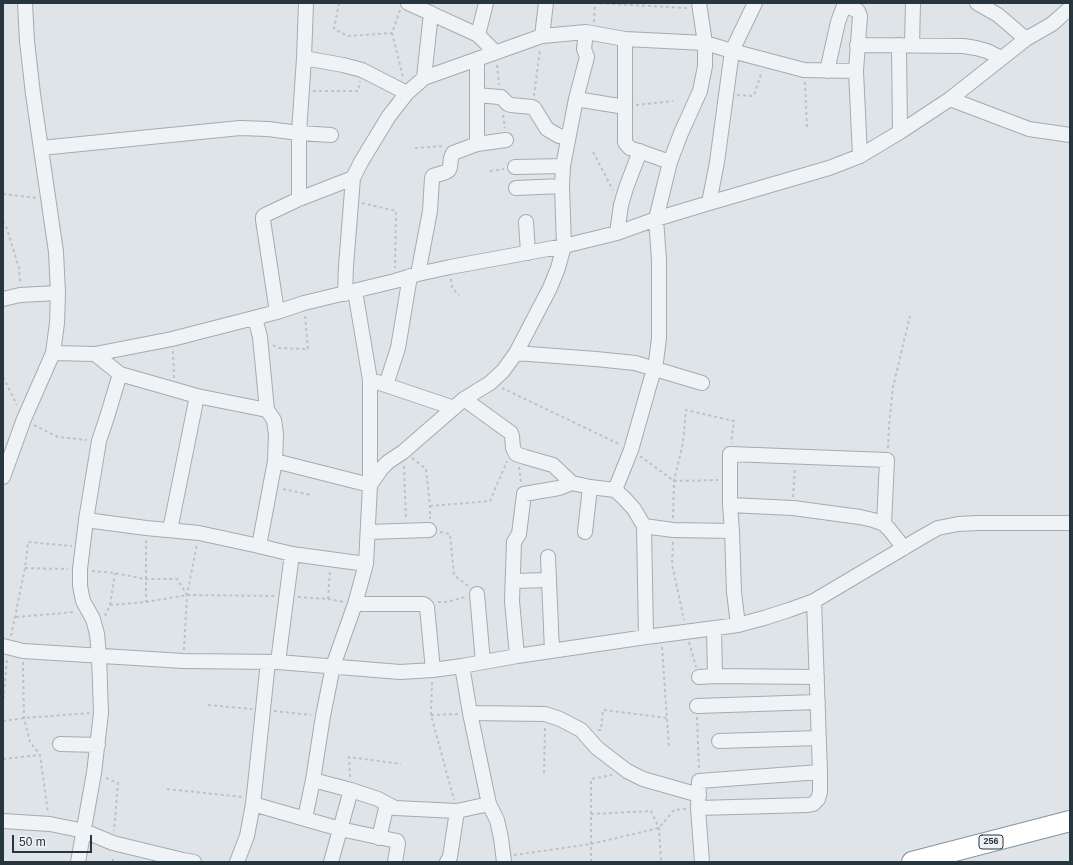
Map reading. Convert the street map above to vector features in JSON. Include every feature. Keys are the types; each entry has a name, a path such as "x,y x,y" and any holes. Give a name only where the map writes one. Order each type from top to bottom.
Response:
{"highway":[{"name":"256","path":"912,862 1070,823"}],"street":[{"path":"3,476 24,419 53,353 57,322 58,293 56,252 33,94 27,41 25,3"},
{"path":"299,199 299,133 306,3"},
{"path":"408,3 478,35 495,52"},
{"path":"478,35 486,3"},
{"path":"542,36 546,3"},
{"path":"709,203 717,162 732,51 755,3"},
{"path":"900,132 905,45 913,3"},
{"path":"976,3 998,15 1026,39"},
{"path":"827,71 838,22 844,4 856,9 860,16 856,71 860,156"},
{"path":"615,490 631,450 656,362 659,338 659,260 656,219 670,162 700,90 705,66 705,43 699,6"},
{"path":"53,353 96,354 172,339 414,275 564,246 617,233 656,219 829,168 860,156 950,99 1026,39 1052,24 1070,8"},
{"path":"424,78 431,13"},
{"path":"370,485 388,462 403,452 459,404 490,383 503,371 516,353 550,288 558,268 564,246 562,186 563,166 576,99 587,57 584,49 590,33"},
{"path":"305,818 332,666 355,604 366,564 370,485 370,380 350,292 351,200 354,178 361,162 389,116 407,93 424,78 542,36 590,33 625,39 705,43 804,70 856,71"},
{"path":"625,39 625,107 627,145 630,148 670,162"},
{"path":"857,44 963,46 987,50 1001,58"},
{"path":"304,58 337,63 362,70 407,93"},
{"path":"477,59 478,144"},
{"path":"477,95 501,97 511,105 532,107 547,128 558,136 568,137"},
{"path":"576,99 625,107"},
{"path":"950,99 1029,128 1070,135"},
{"path":"41,148 240,128 268,128 299,133 331,134"},
{"path":"386,385 398,348 430,211 432,178 435,175 449,170 453,153 478,144 506,140"},
{"path":"617,233 621,206 626,188 640,151"},
{"path":"515,167 563,166"},
{"path":"277,312 262,220 263,217 299,199 354,178"},
{"path":"516,188 562,186"},
{"path":"526,222 528,253"},
{"path":"3,299 20,295 58,293"},
{"path":"255,318 260,337 268,410 276,427 275,461 259,546"},
{"path":"516,353 635,363 702,383"},
{"path":"96,354 120,374 175,391 268,410"},
{"path":"78,862 98,745 101,713 97,634 93,619 83,600 80,586 80,569 98,441 120,374"},
{"path":"370,380 459,404 511,433 515,451 525,457 553,465 572,483 615,490 624,498 634,509 644,526 646,637"},
{"path":"170,530 197,396"},
{"path":"738,625 734,592 730,504 730,454 888,460 884,524"},
{"path":"275,461 370,485"},
{"path":"517,656 512,601 514,580 514,542 519,534 524,494 559,488 572,483"},
{"path":"585,532 590,487"},
{"path":"730,504 793,508 873,520 884,524 904,548"},
{"path":"86,520 199,533 292,554 366,564"},
{"path":"6,647 23,651 183,661 273,662 400,672 433,670 517,656 738,625 789,610 814,600 938,528 958,524 978,523 1070,523"},
{"path":"644,526 673,530 732,531"},
{"path":"368,532 429,530"},
{"path":"236,862 246,836 253,801 263,710 286,597 292,554"},
{"path":"548,557 552,651"},
{"path":"514,580 549,580"},
{"path":"478,594 483,662"},
{"path":"470,713 545,714 560,719 581,730 597,748 627,771 698,802 808,806 814,804 818,800 820,792 814,600"},
{"path":"355,604 423,604 427,607 433,670"},
{"path":"714,628 716,676"},
{"path":"462,666 489,804 497,820 502,838 504,859"},
{"path":"699,677 817,677"},
{"path":"697,706 818,702"},
{"path":"720,741 819,738"},
{"path":"60,744 98,745"},
{"path":"702,862 698,802 699,781 820,772"},
{"path":"312,780 378,799 394,808 457,811 489,804"},
{"path":"331,862 351,790"},
{"path":"253,801 340,829 397,841 398,844 395,862"},
{"path":"379,838 387,804"},
{"path":"447,862 450,857 457,811"},
{"path":"3,821 50,824 84,831 113,843 186,861"}],"path":[{"path":"339,3 334,29 348,36 392,33"},
{"path":"402,3 392,33 407,93"},
{"path":"590,33 595,3 699,6"},
{"path":"532,107 542,36"},
{"path":"495,52 506,140"},
{"path":"726,94 754,95 766,60"},
{"path":"302,91 358,91 362,70"},
{"path":"804,70 807,127"},
{"path":"625,107 673,101"},
{"path":"593,152 621,206"},
{"path":"3,194 48,199"},
{"path":"351,200 396,211 395,281"},
{"path":"3,222 7,229 19,268 20,295"},
{"path":"450,267 452,288 459,295"},
{"path":"260,337 278,348 308,348 304,303"},
{"path":"888,460 889,426 893,387 910,316"},
{"path":"172,339 175,391"},
{"path":"3,377 24,419 58,438 98,441"},
{"path":"490,383 631,450 674,481 730,480"},
{"path":"699,677 687,632 672,564 674,481 683,443 686,410 734,421 730,454"},
{"path":"403,452 426,469 430,506 490,501 515,451"},
{"path":"515,451 524,494"},
{"path":"403,452 406,531"},
{"path":"793,508 796,456"},
{"path":"270,486 311,495"},
{"path":"146,528 146,602"},
{"path":"429,530 450,534 454,575 478,594"},
{"path":"183,661 187,595 199,533"},
{"path":"3,705 6,647 16,617 28,542 83,546"},
{"path":"328,599 331,560"},
{"path":"25,568 80,569 115,573 145,579 177,579 187,595"},
{"path":"115,573 110,605 146,602 187,595 328,599 355,604"},
{"path":"423,604 447,602 478,594"},
{"path":"16,617 88,610"},
{"path":"661,635 669,748"},
{"path":"23,651 24,718 30,742 40,755 50,824"},
{"path":"433,670 431,715 457,811"},
{"path":"208,705 323,716"},
{"path":"697,706 699,781"},
{"path":"581,730 601,730 603,710 667,718"},
{"path":"3,721 24,718 101,713"},
{"path":"431,715 470,713"},
{"path":"544,773 545,714"},
{"path":"3,759 40,755"},
{"path":"351,790 349,756 401,764"},
{"path":"113,843 118,783"},
{"path":"167,789 253,801"},
{"path":"504,859 591,844 659,828 674,810 698,802"},
{"path":"591,862 591,814 651,811 659,828 661,862"}]}
